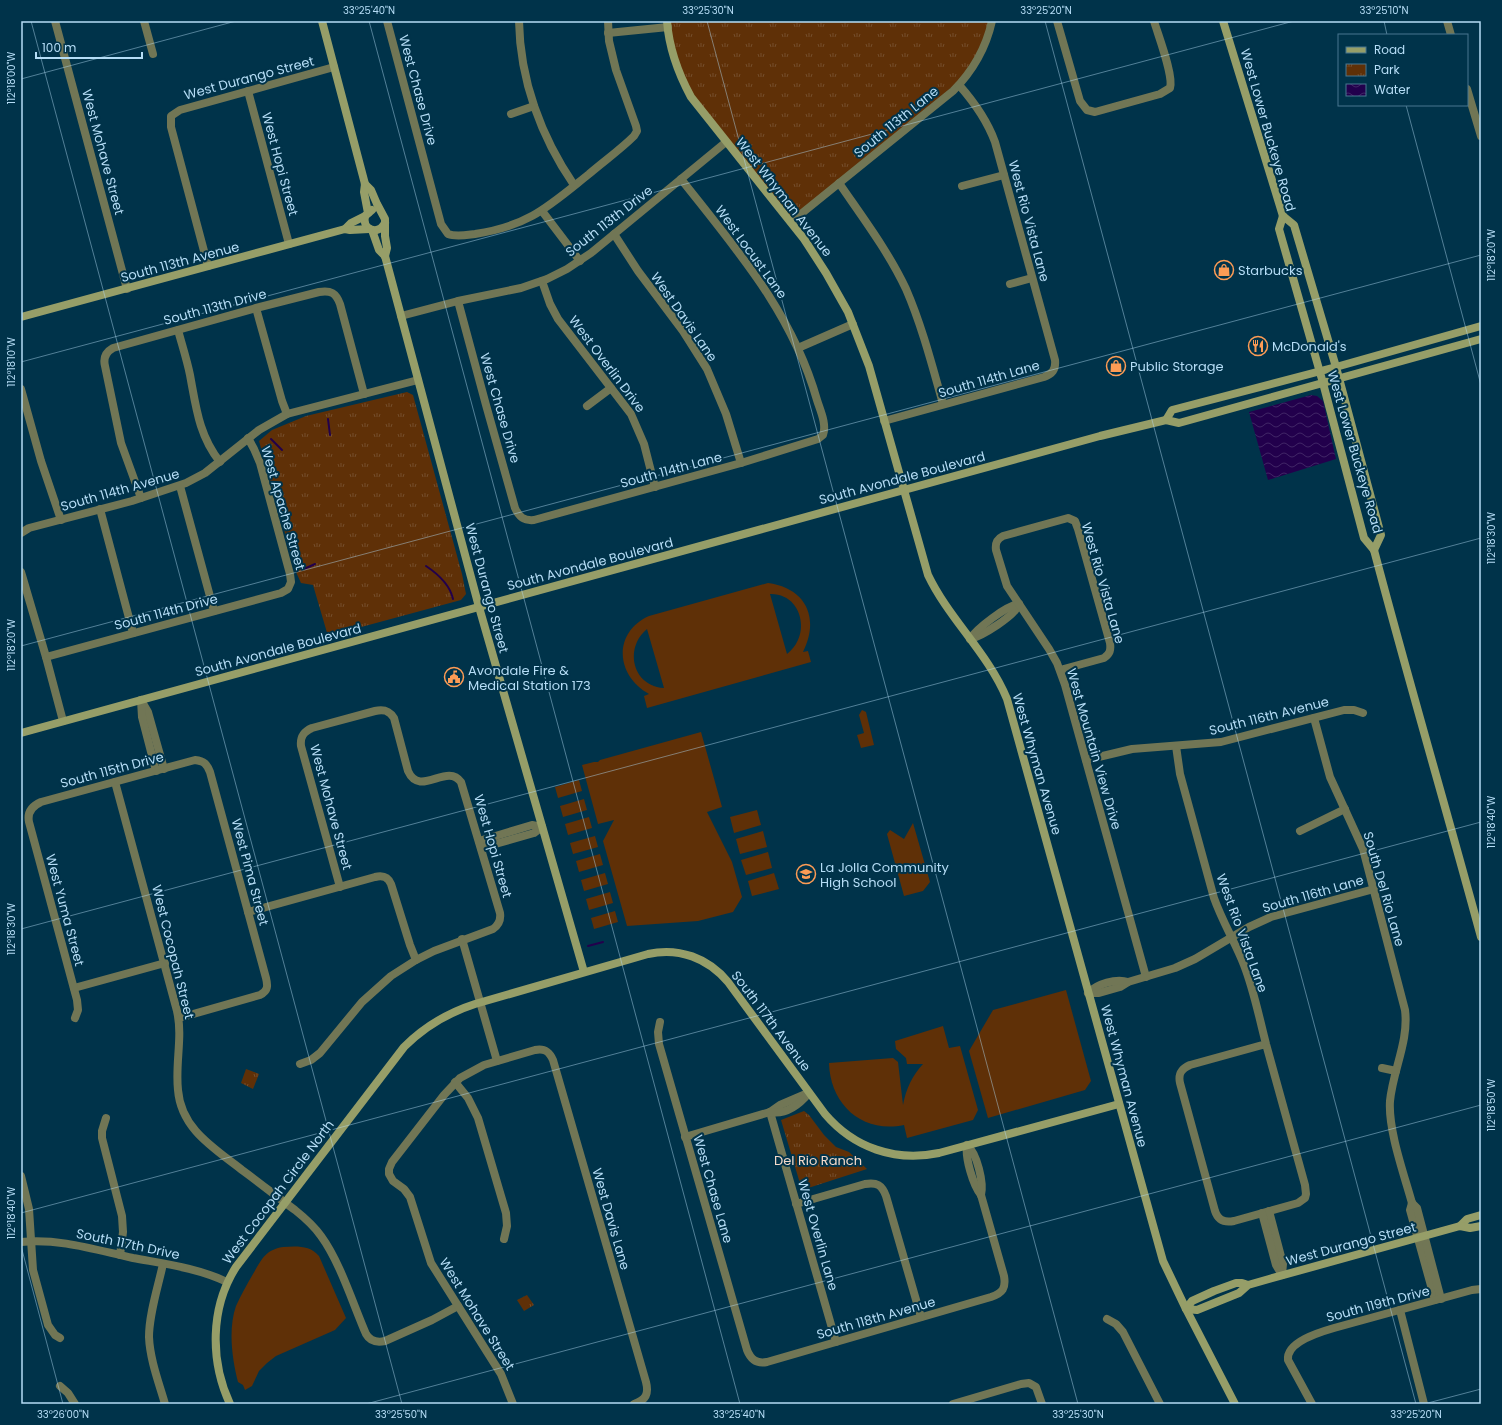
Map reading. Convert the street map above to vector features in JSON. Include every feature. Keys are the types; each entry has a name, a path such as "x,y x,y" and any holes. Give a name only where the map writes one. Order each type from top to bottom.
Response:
{"street":[{"name":"West Mohave Street","path":"55,21 127,289"},
{"path":"144,21 153,54"},
{"name":"West Durango Street","path":"322,21 365,184"},
{"name":"West Chase Drive","path":"387,21 441,224 448,234 456,236 495,230 520,222 542,211"},
{"path":"519,21 525,73 534,106 551,147 574,185"},
{"path":"580,261 542,211 630,140 637,131 616,70 608,33 608,21"},
{"name":"South 113th Lane","path":"790,222 839,184 959,85 974,66 983,50 992,21"},
{"path":"1057,21 1080,100 1087,110 1095,112 1160,94 1170,88 1170,74 1154,21"},
{"name":"West Lower Buckeye Road","path":"1224,21 1283,216 1279,230 1320,371 1364,538 1374,550 1399,646 1430,750 1481,937"},
{"path":"1447,21 1451,34"},
{"path":"608,33 668,24"},
{"name":"West Whyman Avenue","path":"668,24 671,50 682,80 698,106 790,222 826,273 853,324 869,366 928,575 940,596 997,678 1007,699 1160,1253 1166,1269 1235,1404"},
{"name":"West Durango Street","path":"208,266 171,126 172,116 180,110 334,67"},
{"name":"West Rio Vista Lane","path":"959,85 975,105 989,127 995,142 1055,360 1054,371"},
{"name":"West Hopi Street","path":"248,91 289,244"},
{"path":"1468,91 1481,136"},
{"path":"511,114 534,106"},
{"name":"South 113th Drive","path":"401,316 458,301 513,290 542,281 567,269 580,261 614,234 726,142"},
{"path":"962,186 1004,175"},
{"name":"West Locust Lane","path":"681,179 758,278 779,312 798,348 817,398 824,424 823,435"},
{"path":"365,184 371,190 384,216 387,248 385,256"},
{"path":"365,184 364,192 367,214 364,222 370,229 380,250 385,256"},
{"path":"839,184 884,249 905,288 921,329 943,404"},
{"path":"367,214 375,210 382,213"},
{"name":"South 113th Avenue","path":"345,229 348,224 367,214"},
{"path":"1283,216 1294,226 1339,378 1381,535 1374,550"},
{"path":"370,229 380,229 385,223"},
{"name":"South 113th Avenue","path":"21,317 345,229 370,229"},
{"name":"West Davis Lane","path":"614,234 646,282 683,331 707,369 726,414 741,463"},
{"name":"West Durango Street","path":"385,256 479,607 584,972"},
{"path":"1010,284 1032,278"},
{"name":"West Overlin Drive","path":"542,281 550,304 558,319 626,407 638,428 644,444 655,487"},
{"name":"South 113th Drive","path":"141,498 123,450 104,362 106,354 118,346 319,292 333,292 340,304 364,394"},
{"name":"West Chase Drive","path":"458,301 515,508 522,518"},
{"path":"256,308 287,414"},
{"path":"798,348 853,324"},
{"name":"South Avondale Boulevard","path":"1166,420 1172,410 1336,367 1481,326"},
{"path":"178,330 187,361 200,425 209,447 220,462"},
{"name":"South Avondale Boulevard","path":"21,733 1100,436 1166,420 1179,423 1481,339"},
{"name":"South 114th Lane","path":"884,421 1044,377 1054,371"},
{"name":"South 114th Avenue","path":"21,533 29,528 180,486 199,477 266,425 287,414 418,380"},
{"path":"587,406 611,388"},
{"path":"21,389 44,470 61,520"},
{"name":"South 114th Lane","path":"522,518 526,520 534,520 655,487 814,441 823,435"},
{"name":"West Apache Street","path":"248,438 257,455 262,470 290,574 290,586"},
{"path":"180,486 214,611"},
{"path":"100,509 133,633"},
{"name":"West Mountain View Drive","path":"1072,519 1061,519 1007,534 998,540 996,547 1003,574 1010,592 1045,641 1060,670 1146,977"},
{"name":"West Rio Vista Lane","path":"1060,670 1101,659 1110,654 1110,643 1077,524 1072,519"},
{"path":"21,572 25,599 46,657 64,721"},
{"name":"South 114th Drive","path":"46,657 281,592 288,589 290,586"},
{"path":"970,639 981,636 1013,612 1019,604"},
{"path":"141,700 148,712 160,770"},
{"name":"South 116th Avenue","path":"1086,760 1127,750 1221,742 1349,710 1364,713"},
{"name":"West Mohave Street","path":"340,887 301,746 302,735 312,728 375,711 388,711 392,714 395,722 408,771 415,780 426,782 445,776 456,777"},
{"name":"South Del Rio Lane","path":"1314,718 1330,776 1363,849 1406,1017 1406,1032 1390,1102 1391,1121 1412,1203 1410,1210 1422,1237 1438,1300"},
{"name":"West Rio Vista Lane","path":"1176,746 1180,774 1214,898 1246,970 1305,1185 1305,1198 1298,1203 1265,1212"},
{"name":"South 115th Drive","path":"30,810 41,802 195,760 203,762"},
{"name":"West Pima Street","path":"179,1018 256,997 264,993 266,990 266,978 210,772 203,762"},
{"name":"West Hopi Street","path":"456,777 463,786 500,913 499,924 490,931 462,940"},
{"name":"West Cocopah Street","path":"115,782 179,1018 178,1091 181,1105 187,1119 207,1144 308,1221 325,1241 366,1334 374,1342 385,1341 432,1320 458,1306"},
{"path":"1300,831 1345,809"},
{"name":"West Yuma Street","path":"30,810 28,814 29,822 78,1005 75,1018"},
{"path":"480,844 534,833 542,827"},
{"path":"248,912 379,876 386,877 393,888 407,938 416,960"},
{"name":"South 116th Lane","path":"1088,992 1099,993 1120,987 1128,982 1182,965 1257,923 1278,915 1374,889"},
{"path":"300,1064 311,1060 320,1053 353,1012 372,992 392,976 416,960 462,940 497,1061 478,1068 455,1082 468,1098 478,1118 506,1213 507,1226 504,1238"},
{"name":"South 117th Avenue","path":"397,1055 415,1037 436,1021 460,1009 655,952 667,952 682,954 702,960 719,972 728,982 825,1114 842,1131 857,1141 881,1152 904,1156 921,1156 968,1145 1119,1104"},
{"path":"74,988 164,963"},
{"name":"West Chase Lane","path":"660,1022 658,1044 747,1350 754,1362"},
{"path":"1266,1044 1190,1065 1181,1071 1179,1075 1215,1211 1222,1220 1234,1221 1265,1212 1283,1264 1282,1275"},
{"name":"West Davis Lane","path":"497,1061 542,1049 546,1050 551,1057 646,1382 648,1391 646,1397 634,1404"},
{"name":"West Cocopah Circle North","path":"230,1404 220,1378 216,1358 215,1342 217,1318 227,1282 240,1260 397,1055"},
{"path":"1382,1068 1396,1071"},
{"name":"West Mohave Street","path":"455,1082 444,1094 392,1162 389,1169 389,1174 393,1181 404,1189 410,1197 431,1263 501,1374 513,1404"},
{"path":"685,1137 770,1112 780,1105 809,1093"},
{"name":"West Overlin Lane","path":"770,1112 836,1342"},
{"path":"106,1118 102,1131 102,1138 122,1216 123,1232 120,1255"},
{"name":"South 118th Avenue","path":"754,1362 767,1362 996,1296 1003,1291 1005,1286 1004,1276 981,1195 982,1182 972,1151 968,1145"},
{"path":"21,1176 29,1209 33,1270 46,1319 52,1330 60,1338"},
{"path":"796,1204 865,1184 878,1184 886,1196 921,1317"},
{"name":"West Durango Street","path":"1460,1226 1467,1219 1481,1215"},
{"name":"West Durango Street","path":"1186,1309 1197,1310 1239,1293 1248,1285 1282,1275 1460,1226 1470,1228 1481,1226"},
{"name":"South 117th Drive","path":"21,1242 31,1241 62,1243 206,1274 227,1282"},
{"path":"163,1264 149,1332 151,1351 165,1404"},
{"name":"South 119th Drive","path":"1312,1404 1289,1364 1288,1353 1295,1345 1318,1333 1472,1290 1481,1289"},
{"path":"1400,1310 1424,1404"},
{"path":"1107,1319 1116,1324 1123,1332 1160,1404"},
{"path":"953,1404 1021,1384 1033,1384 1038,1391 1042,1404"},
{"path":"60,1386 68,1393 75,1404"}],"green space":[{"path":"667,21 992,21 969,73 791,222 686,88"},
{"path":"407,392 413,395 462,574 466,594 461,600 328,636 313,585 301,583 296,572 259,441 272,430 306,416"},
{"path":"768,583 781,586 792,591 800,598 806,607 810,628 803,652 808,651 811,662 647,708 644,696 649,694 638,686 630,677 625,666 623,655 624,643 629,633 637,623 649,616","holes":["770,594 781,596 790,600 800,616 801,626 799,636 795,646 787,654","647,629 664,688 653,686 645,681 638,673 635,665 635,646"]},
{"path":"862,710 866,712 874,745 861,748 857,735 864,733 859,715"},
{"path":"701,732 722,807 707,812 732,862 742,897 733,912 698,921 627,926 603,841 614,820 598,824 582,765 598,762 600,760"},
{"path":"579,780 582,791 558,798 555,787"},
{"path":"584,799 587,810 563,817 560,806"},
{"path":"757,810 761,825 734,833 730,817"},
{"path":"589,817 592,828 568,835 565,824"},
{"path":"913,823 930,882 923,891 904,896 887,834 890,830 904,839"},
{"path":"763,831 767,847 740,854 736,839"},
{"path":"595,836 598,847 573,854 570,843"},
{"path":"768,852 772,868 746,875 741,860"},
{"path":"600,854 603,865 579,872 576,861"},
{"path":"605,873 608,884 584,891 581,880"},
{"path":"774,873 779,889 752,896 748,881"},
{"path":"610,892 613,903 589,910 586,899"},
{"path":"615,911 618,922 594,929 591,918"},
{"path":"1066,990 1091,1081 1085,1090 988,1118 969,1051 993,1010"},
{"path":"943,1026 949,1048 960,1046 978,1110 973,1120 907,1138 904,1125 889,1127 875,1125 862,1120 851,1113 842,1103 835,1091 829,1063 893,1058 898,1062 903,1105 910,1083 923,1064 907,1064 906,1058 896,1049 895,1041"},
{"path":"246,1069 259,1074 253,1089 241,1083"},
{"name":"Del Rio Ranch","path":"804,1111 836,1147 849,1152 867,1169 802,1190 781,1120"},
{"path":"283,1247 307,1248 319,1256 346,1318 335,1330 276,1356 259,1371 252,1386 245,1390 243,1385 238,1382 234,1364 232,1324 236,1306 265,1256 272,1250"},
{"path":"527,1295 534,1305 524,1311 517,1300"}],"water":[{"path":"1311,395 1317,396 1323,401 1336,459 1268,480 1249,412"}],"waterway":[{"path":"328,419 330,435"},
{"path":"271,439 282,450"},
{"path":"304,569 315,564"},
{"path":"426,566 443,580 453,599"},
{"path":"588,946 603,942"}],"place":[{"name":"Starbucks","path":"1224,270"},
{"name":"McDonald's","path":"1258,346"},
{"name":"Public Storage","path":"1116,366"},
{"name":"Avondale Fire & Medical Station 173","path":"454,677"},
{"name":"La Jolla Community High School","path":"806,874"}]}
